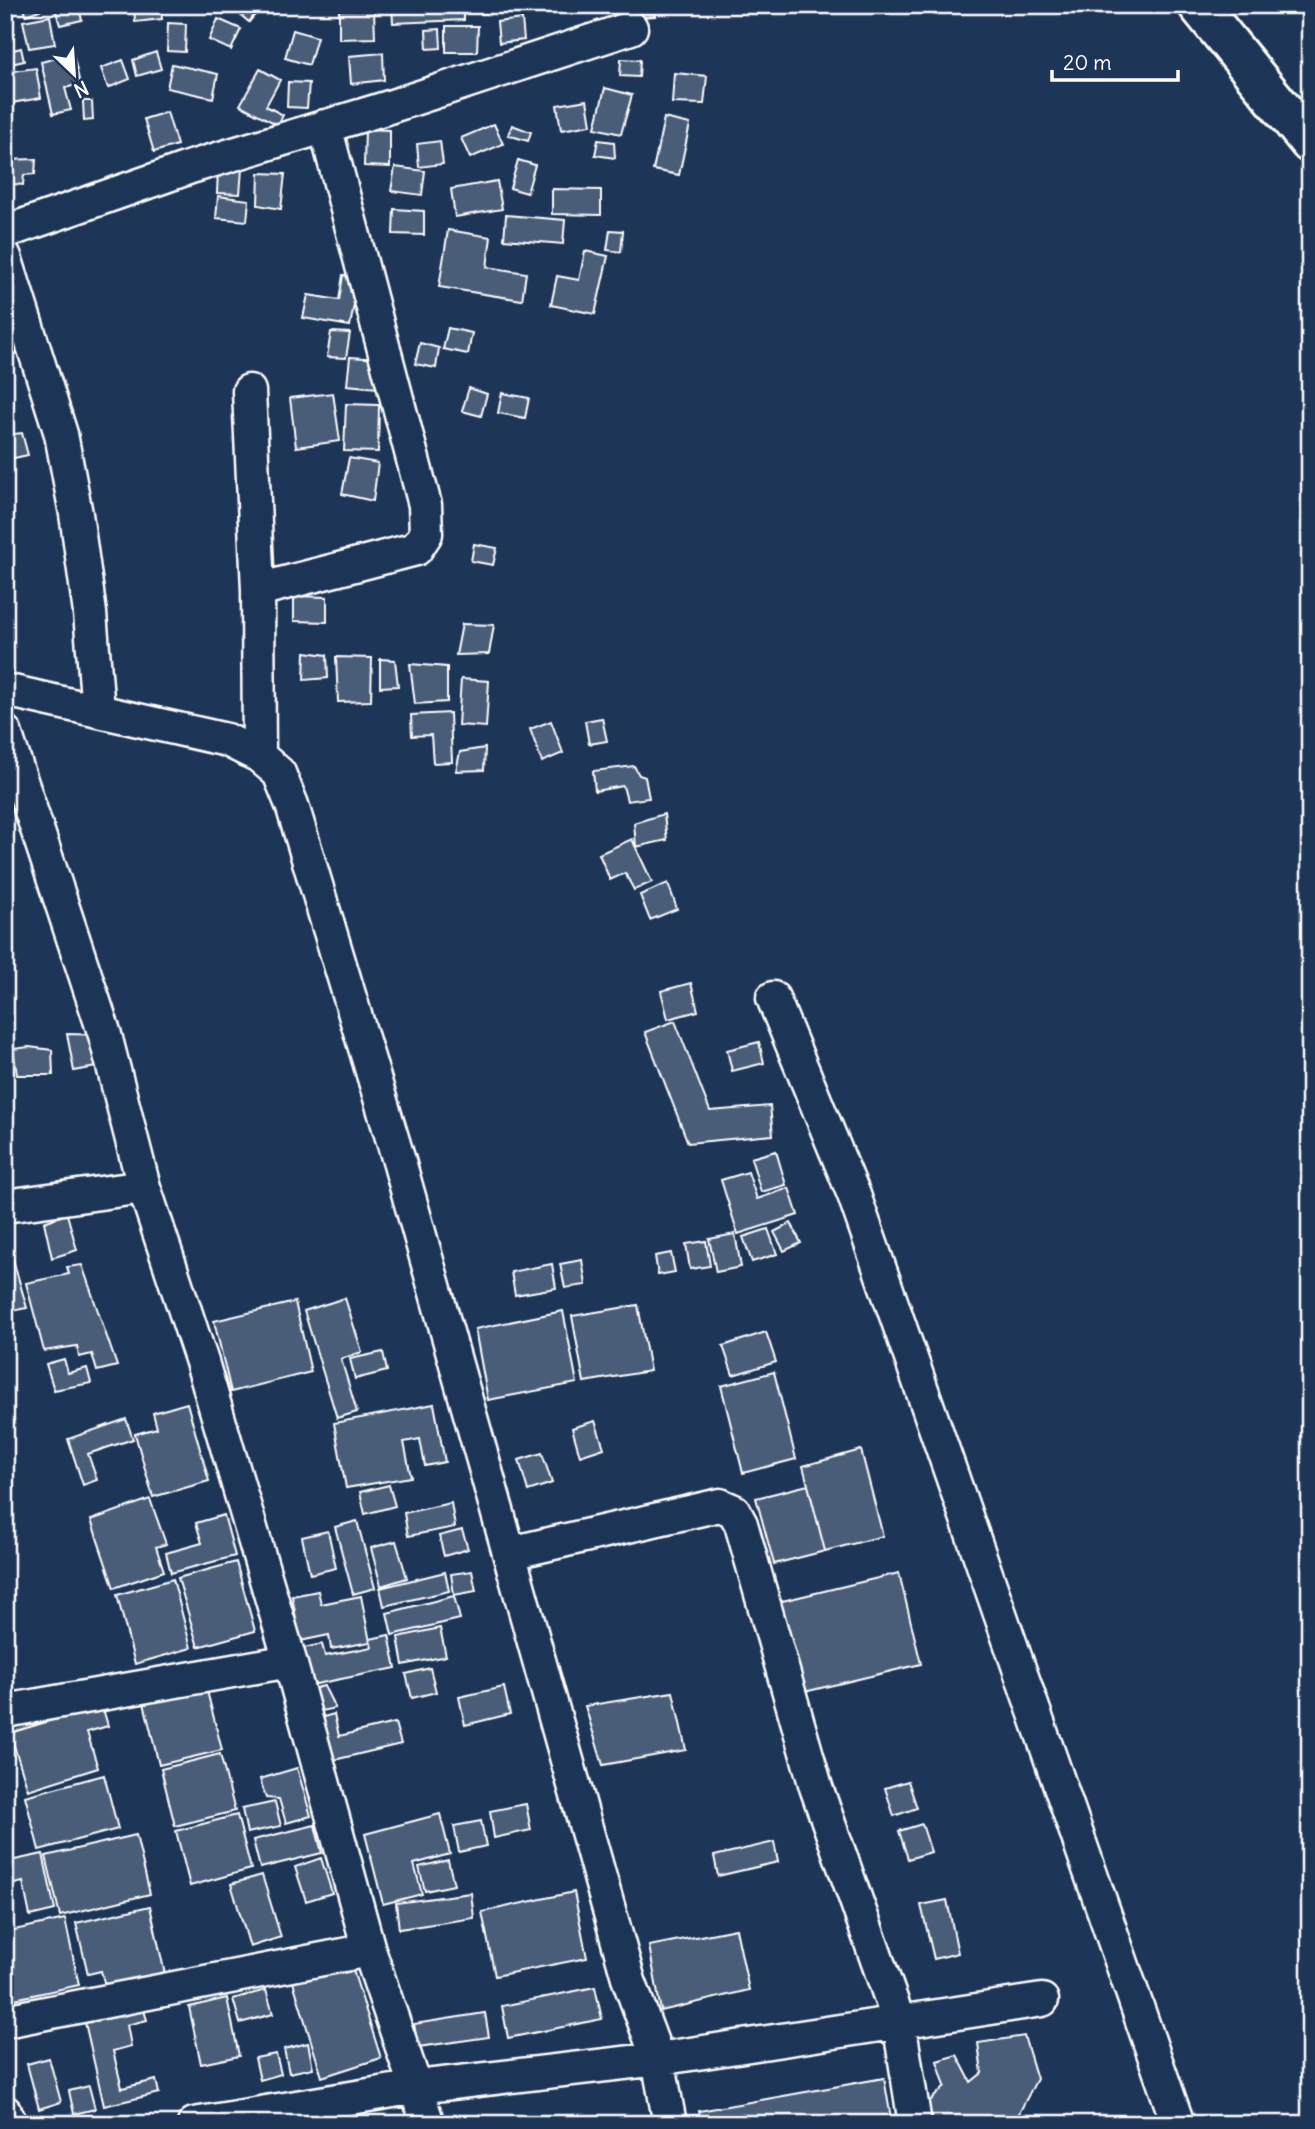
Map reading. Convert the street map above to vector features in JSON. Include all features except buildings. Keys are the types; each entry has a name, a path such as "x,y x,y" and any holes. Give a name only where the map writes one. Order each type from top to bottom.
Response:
{"street":[{"path":"1198,5 1310,143"},
{"path":"5,232 191,167 631,28"},
{"path":"258,590 416,549 426,534 425,505 325,126"},
{"path":"5,257 61,434 88,601 98,710"},
{"path":"249,391 258,590 259,756"},
{"path":"5,690 227,740 259,756 279,773 292,805 399,1161 629,1981 658,2059 670,2124"},
{"path":"5,732 105,1035 144,1187 202,1362 290,1661 369,1950 428,2124"},
{"path":"773,998 853,1195 1178,2124"},
{"path":"5,1206 144,1187"},
{"path":"510,1553 720,1504 734,1511 816,1787 899,2022 915,2124"},
{"path":"5,1711 290,1661"},
{"path":"5,2021 369,1950"},
{"path":"194,2124 417,2087 658,2059 1042,2000"},
{"path":"5,2112 11,2124"}]}
